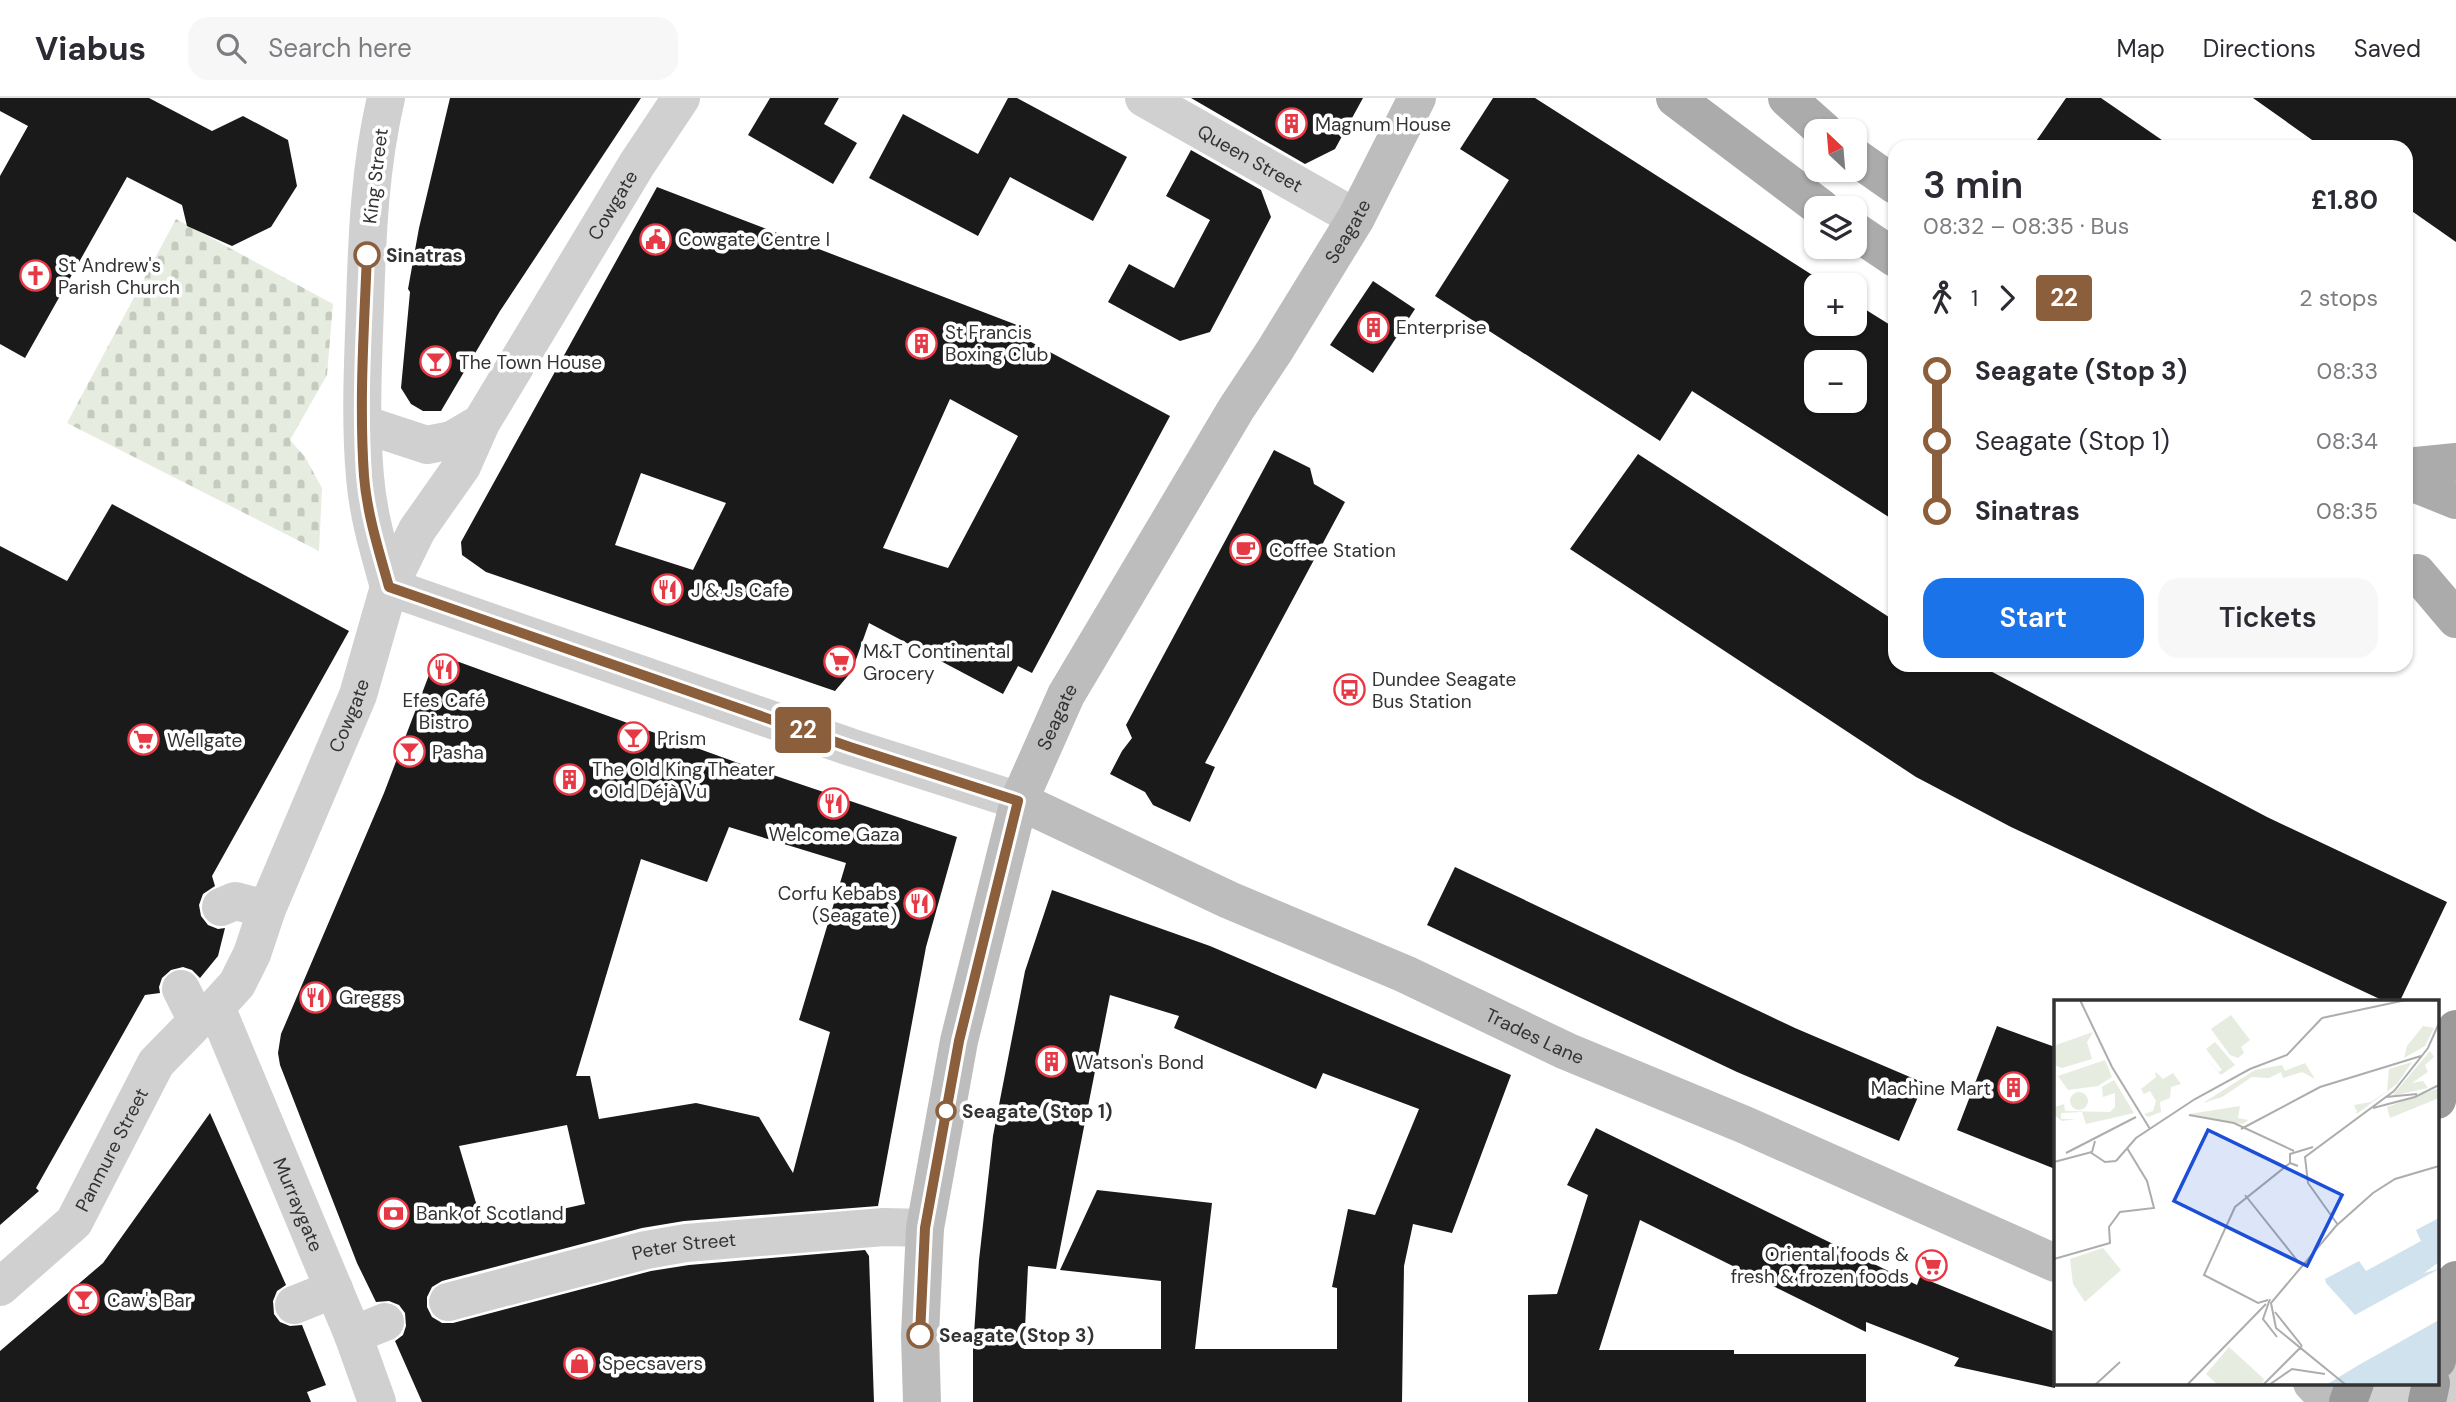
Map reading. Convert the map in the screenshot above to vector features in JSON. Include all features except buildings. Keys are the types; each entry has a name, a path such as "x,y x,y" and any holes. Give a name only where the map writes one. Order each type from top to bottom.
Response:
{"highway":[{"path":"2438,1096 2456,1029"},
{"path":"2438,1356 2456,1280"},
{"path":"2348,1402 2355,1384"}],"main road":[{"path":"1675,98 1805,196"},
{"path":"1787,98 1811,119"},
{"path":"1867,165 1888,180"},
{"path":"1867,239 1888,253"},
{"path":"2413,466 2456,462"},
{"path":"2413,483 2456,500"},
{"path":"2413,570 2456,579"},
{"path":"2413,571 2456,619"}],"street":[{"name":"King Street","path":"386,98 375,151 368,228 363,424 365,478 374,535 389,587"},
{"name":"Cowgate","path":"198,1005 237,984 252,954 267,909 358,695 389,587 417,530 462,466 481,423 637,164 681,98"},
{"name":"Queen Street","path":"1144,98 1356,218"},
{"name":"Seagate","path":"922,1402 920,1335 925,1228 959,1041 1018,801 1066,695 1236,409 1356,218 1418,102"},
{"name":"Cowgate","path":"363,424 427,445 452,440 481,423"},
{"path":"389,587 850,747 1018,801"},
{"name":"Trades Lane","path":"1018,801 1229,900 1405,974 1566,1051 1745,1125 2054,1264"},
{"path":"221,907 235,901 267,909"},
{"name":"Panmure Street","path":"0,1287 74,1222 156,1063 198,1005"},
{"name":"Murraygate","path":"198,1005 334,1289 369,1329 377,1402"},
{"name":"Peter Street","path":"449,1302 646,1250 686,1243 884,1227 925,1228"},
{"path":"294,1305 334,1289"},
{"path":"2438,1372 2456,1385"},
{"path":"2313,1384 2330,1402"}],"green space":[{"path":"176,219 333,304 327,375 290,440 305,457 322,488 319,551 67,423"}],"bus line":[{"name":"22","path":"367,255 363,363 365,478 374,535 389,587 850,747 1018,801 959,1041 925,1228 920,1335"}],"place":[{"name":"Magnum House","path":"1292,124"},
{"name":"Cowgate Centre l","path":"655,239"},
{"name":"Sinatras","path":"367,255"},
{"name":"St Andrew's Parish Church","path":"35,276"},
{"name":"Enterprise","path":"1373,327"},
{"name":"St Francis Boxing Club","path":"922,343"},
{"name":"The Town House","path":"436,362"},
{"name":"Coffee Station","path":"1246,550"},
{"name":"J & Js Cafe","path":"668,590"},
{"name":"M&T Continental Grocery","path":"840,662"},
{"name":"Efes Café Bistro","path":"444,669"},
{"name":"Dundee Seagate Bus Station","path":"1349,690"},
{"name":"Prism","path":"634,738"},
{"name":"Wellgate","path":"144,740"},
{"name":"Pasha","path":"409,752"},
{"name":"The Old King Theater • Old Déjà Vu","path":"569,780"},
{"name":"Welcome Gaza","path":"834,803"},
{"name":"Corfu Kebabs (Seagate)","path":"920,904"},
{"name":"Greggs","path":"316,997"},
{"name":"Watson's Bond","path":"1052,1062"},
{"name":"Machine Mart","path":"2014,1088"},
{"name":"Seagate (Stop 1)","path":"946,1111"},
{"name":"Bank of Scotland","path":"393,1213"},
{"name":"Oriental foods & fresh & frozen foods","path":"1932,1265"},
{"name":"Caw's Bar","path":"84,1300"},
{"name":"Seagate (Stop 3)","path":"920,1335"},
{"name":"Specsavers","path":"579,1363"}]}
